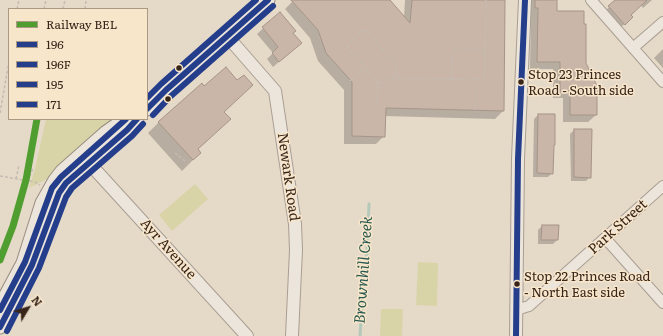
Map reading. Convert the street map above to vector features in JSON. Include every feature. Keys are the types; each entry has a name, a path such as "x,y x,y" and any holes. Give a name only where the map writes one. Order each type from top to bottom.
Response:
{"main road":[{"path":"148,108 227,36 261,2"},
{"path":"148,102 166,90"},
{"path":"0,306 23,263 42,203 48,190 62,171 105,133 124,120"},
{"path":"0,327 32,265 59,193 66,183 127,130 136,120"}],"street":[{"path":"516,336 518,159 525,0"},
{"path":"591,0 663,82"},
{"path":"634,48 663,22"},
{"name":"Newark Road","path":"227,36 275,91 295,224 296,250 292,336"},
{"name":"Ayr Avenue","path":"89,163 247,336"},
{"name":"Park Street","path":"516,310 529,306 663,186"},
{"path":"605,238 663,303"},
{"path":"0,332 4,336"}],"path":[{"path":"397,78 397,65 365,30 346,46 378,83 389,84 389,78 485,80 486,0"},
{"path":"451,79 452,50 485,50"},
{"path":"0,113 8,68"},
{"path":"350,81 365,68"},
{"path":"474,110 475,80"},
{"path":"376,109 378,83"},
{"path":"175,152 185,160"},
{"path":"16,179 19,165"},
{"path":"28,181 33,168"},
{"path":"0,176 35,182 48,190"}],"shaded area":[{"path":"46,120 113,120 49,178 29,188 35,169"},
{"path":"195,184 208,199 172,231 159,215"},
{"path":"418,262 438,263 437,306 416,305"},
{"path":"381,309 403,309 402,336 380,336"}],"building":[{"path":"291,0 390,0 410,23 412,0 505,0 504,111 386,108 385,137 352,136 352,82 326,53 318,30"},
{"path":"535,0 557,0 557,11 584,11 584,24 586,24 586,63 600,92 597,92 597,115 570,115 570,91 560,91 560,62 537,62 538,8 535,8"},
{"path":"615,0 647,0 631,15 633,17 625,25 608,6"},
{"path":"280,12 296,31 293,33 302,43 279,62 272,53 278,47 262,27"},
{"path":"226,67 237,80 244,75 253,85 224,112 231,119 198,149 201,153 193,160 158,122 202,83 204,86"},
{"path":"538,114 555,114 553,174 537,173"},
{"path":"574,129 592,129 591,178 574,177"},
{"path":"542,225 559,225 558,240 541,240"}],"waterway":[{"name":"Brownhill Creek","path":"360,336 367,253 369,204"}],"rail line":[{"name":"BEL","path":"0,260 13,226 26,180 37,120"}],"transit line":[{"name":"195","path":"148,97 256,0"},
{"name":"196","path":"148,108 166,90 268,0"},
{"name":"171","path":"516,336 518,159 525,0"},
{"name":"196F","path":"153,115 171,96 273,6"},
{"name":"195","path":"0,310 25,262 52,188 61,177 125,120"},
{"name":"196","path":"0,327 32,265 59,193 66,183 127,130 136,120"},
{"name":"196F","path":"7,331 39,268 66,197 72,188 132,136 143,124"}],"place":[{"name":"Stop 23 Princes Road - South side","path":"521,82"},
{"name":"Stop 22 Princes Road - North East side","path":"517,284"}]}
